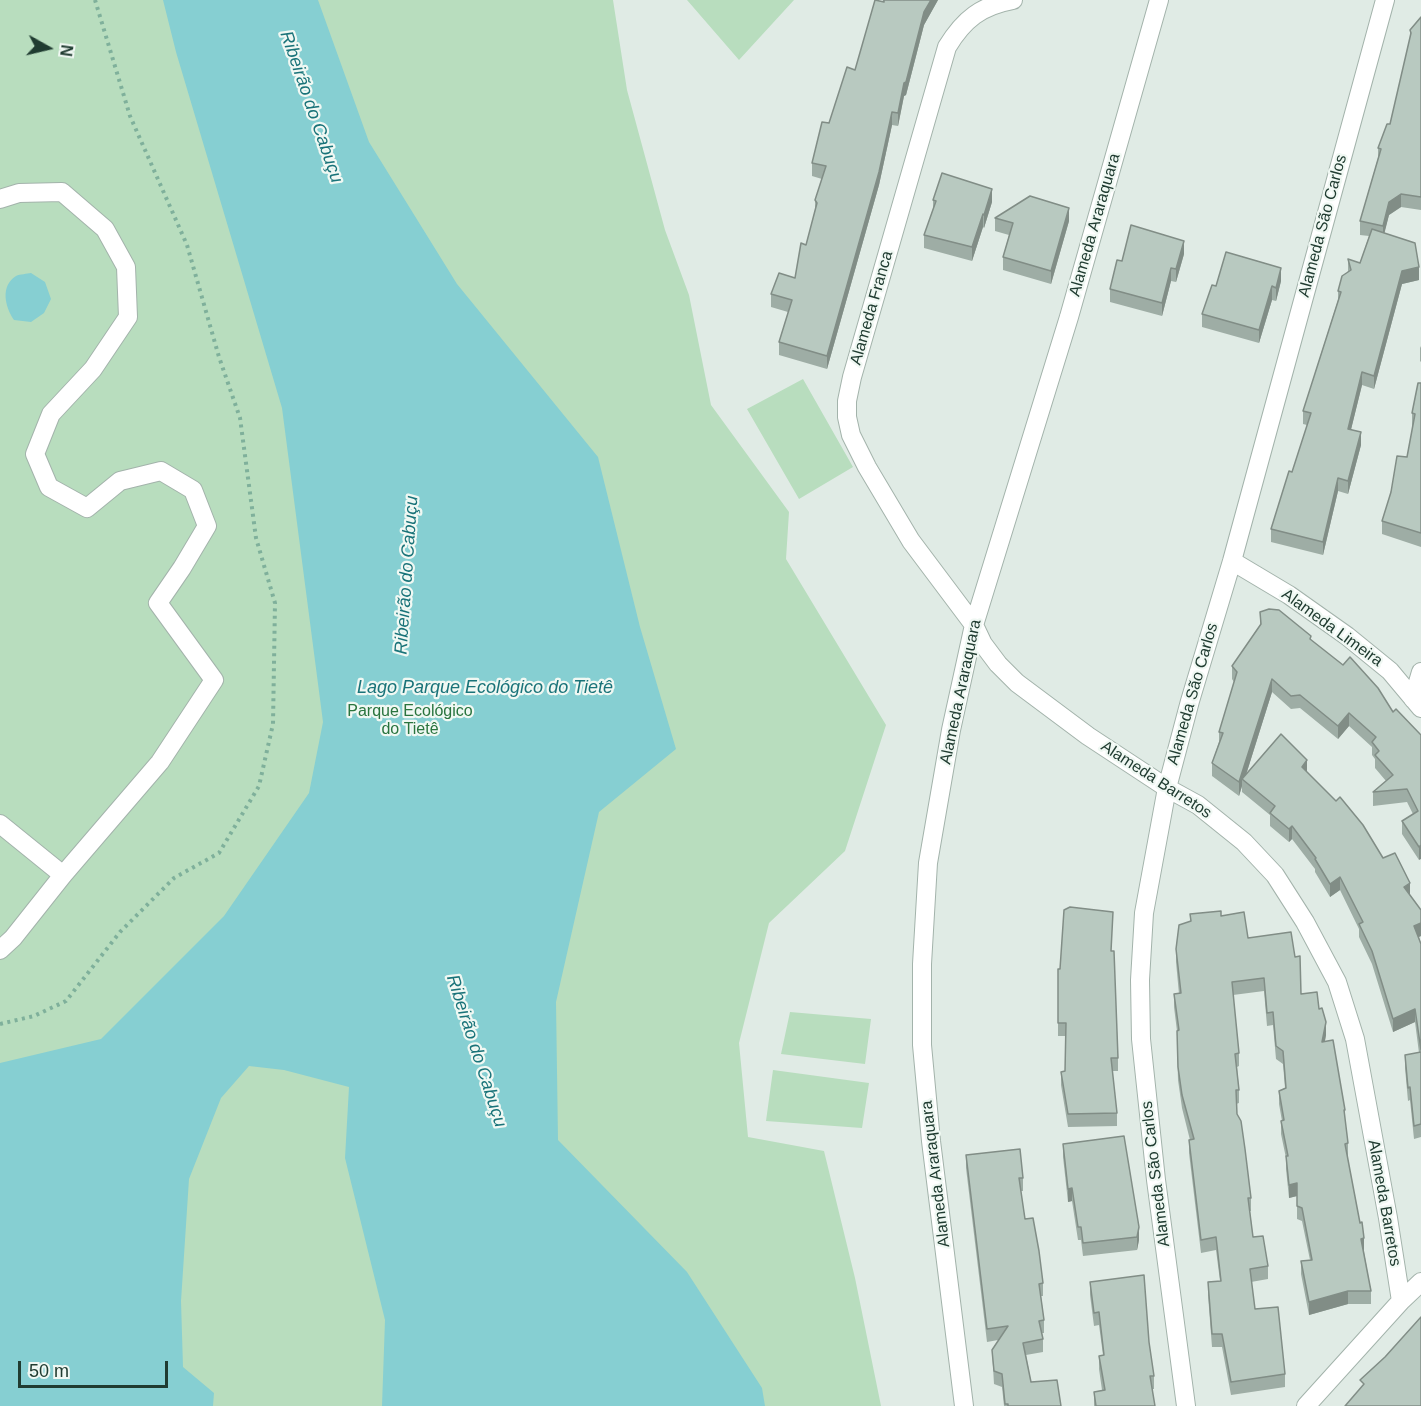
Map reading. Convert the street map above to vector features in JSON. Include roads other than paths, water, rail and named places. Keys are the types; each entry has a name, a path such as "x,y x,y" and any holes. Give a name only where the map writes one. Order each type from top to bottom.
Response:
{"street":[{"name":"Alameda Franca","path":"974,625 911,541 867,467 851,435 847,417 847,401 947,47 959,28 975,13 1001,2 1013,0"},
{"name":"Alameda Araraquara","path":"964,1406 931,1141 922,1045 922,964 928,863 951,730 974,625 1070,317 1159,0"},
{"name":"Alameda São Carlos","path":"1186,1406 1156,1180 1141,1039 1140,980 1144,913 1167,788 1190,700 1232,561 1385,0"},
{"path":"0,199 19,193 62,192 105,229 126,267 128,317 93,369 51,414 35,454 49,487 87,508 120,481 161,471 194,490 207,526 158,603 214,680 160,762 63,875 13,938 0,950"},
{"name":"Alameda Limeira","path":"1232,561 1289,596 1347,636 1390,671 1417,703"},
{"name":"Alameda Barretos","path":"974,625 983,644 998,664 1017,683 1088,736 1167,788 1198,805 1244,842 1275,875 1305,922 1337,982 1355,1039 1401,1301"},
{"path":"1417,703 1421,672"},
{"path":"0,824 63,875"},
{"path":"1306,1406 1421,1282"}],"water":[{"name":"Lago Parque Ecológico do Tietê","path":"163,0 318,0 369,142 457,284 598,457 640,627 676,749 599,812 556,1002 558,1140 687,1272 762,1388 765,1406 382,1406 385,1320 345,1158 349,1087 284,1070 249,1066 221,1098 189,1179 181,1301 183,1367 214,1393 213,1406 0,1406 0,1063 101,1039 224,916 309,793 323,722 282,408 176,52"},
{"path":"31,273 45,282 51,299 44,313 31,322 14,320 6,303 8,285 16,276"}],"water label":[{"name":"Ribeirão do Cabuçu","path":"311,107"},
{"name":"Ribeirão do Cabuçu","path":"407,575"},
{"name":"Ribeirão do Cabuçu","path":"476,1051"}],"park label":[{"name":"Parque Ecológico do Tietê","path":"410,721"}]}
